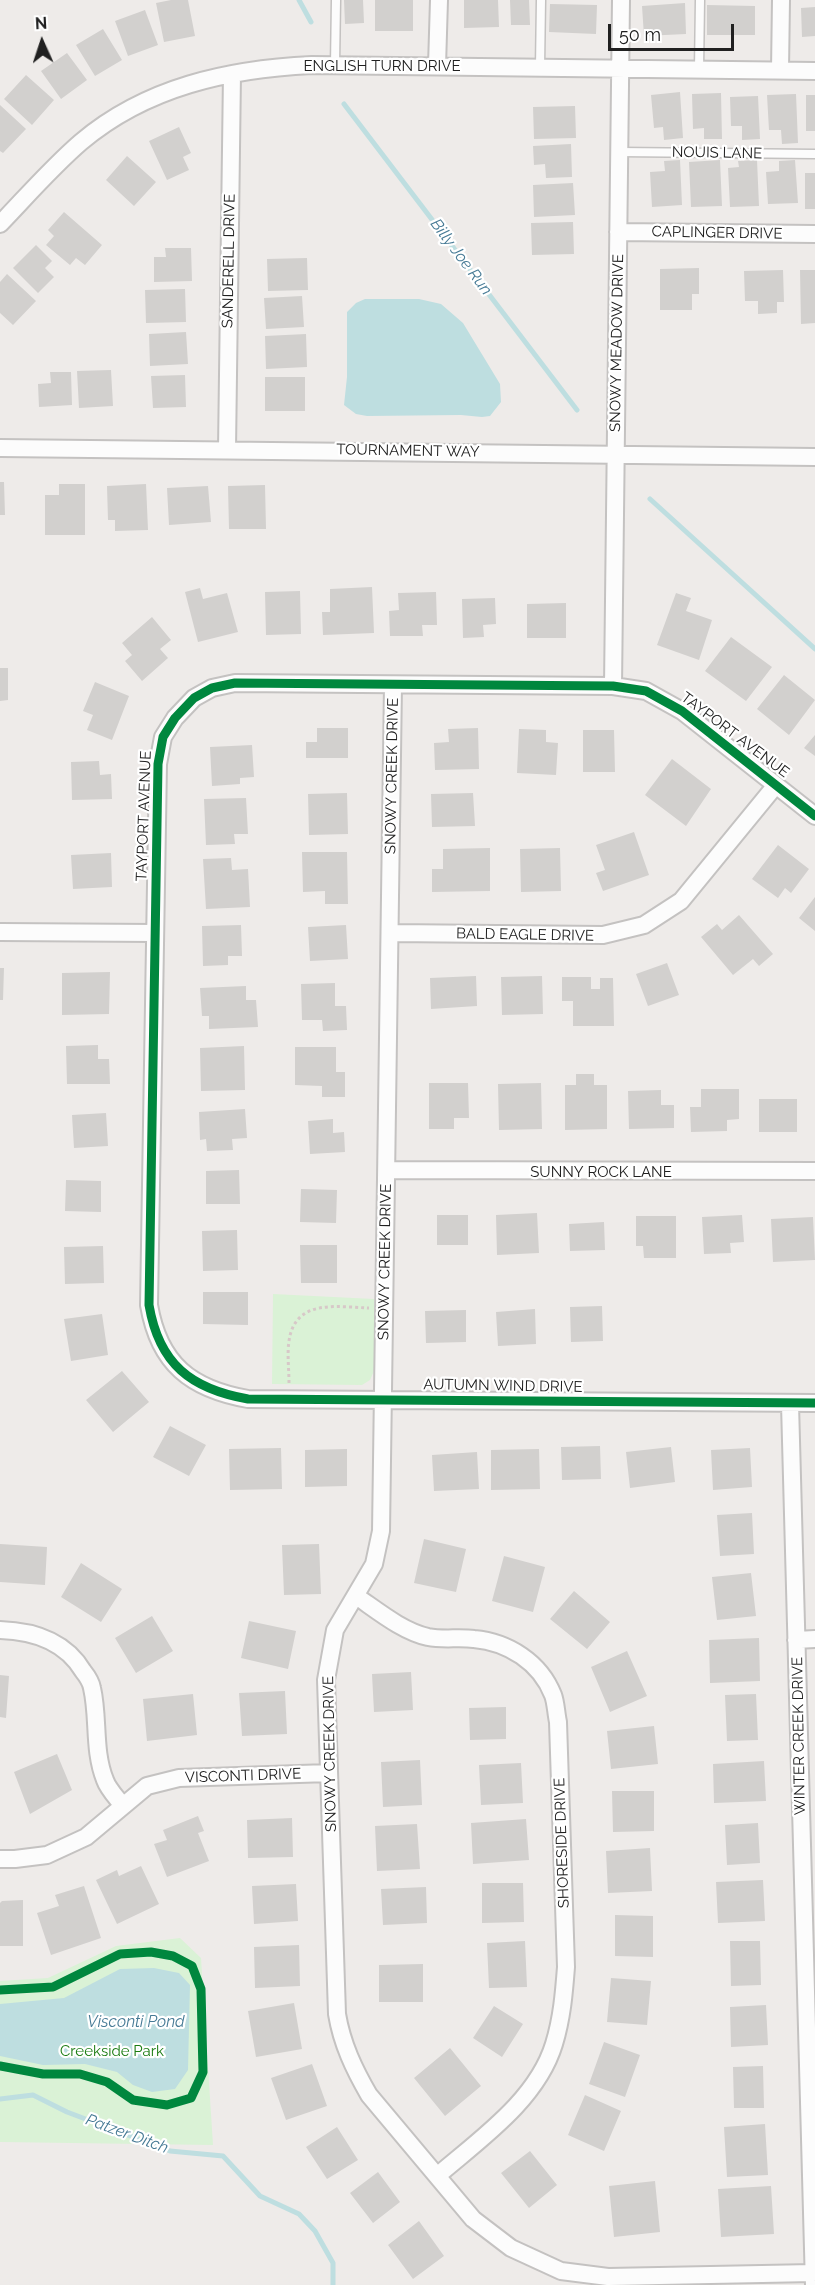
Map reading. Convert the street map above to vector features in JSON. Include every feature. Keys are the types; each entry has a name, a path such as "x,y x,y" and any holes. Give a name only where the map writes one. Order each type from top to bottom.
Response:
{"street":[{"path":"437,66 439,0"},
{"name":"SNOWY MEADOW DRIVE","path":"613,686 621,0"},
{"path":"780,70 781,0"},
{"name":"ENGLISH TURN DRIVE","path":"0,224 63,159 105,124 159,94 202,79 285,66 335,64 815,71"},
{"name":"SANDERELL DRIVE","path":"227,449 232,74"},
{"name":"CAPLINGER DRIVE","path":"618,232 815,234"},
{"name":"TOURNAMENT WAY","path":"0,448 815,456"},
{"name":"TAYPORT AVENUE","path":"194,1382 178,1370 161,1347 151,1320 149,1305 158,764 163,737 175,717 194,698 212,688 235,683 613,686 646,691 682,711 815,816"},
{"name":"SNOWY CREEK DRIVE","path":"393,685 381,1531 374,1564 335,1630 326,1680 337,2014 340,2034 369,2095 473,2218 510,2248 559,2278 814,2279"},
{"name":"BALD EAGLE DRIVE","path":"391,933 603,935 644,925 681,901 776,785"},
{"path":"0,932 155,933"},
{"name":"SUNNY ROCK LANE","path":"387,1170 815,1171"},
{"name":"AUTUMN WIND DRIVE","path":"194,1382 228,1396 248,1399 815,1403"},
{"name":"WINTER CREEK DRIVE","path":"790,1404 796,1640 809,1871 814,2279"},
{"name":"SHORESIDE DRIVE","path":"356,1596 398,1624 427,1637 475,1639 511,1649 540,1672 553,1695 558,1722 566,1966 563,2004 554,2044 536,2080 509,2114 437,2176"},
{"path":"0,1630 19,1631 52,1640 77,1660 92,1685 96,1716 96,1747 105,1782 123,1806"},
{"path":"796,1640 815,1639"},
{"name":"VISCONTI DRIVE","path":"0,1859 47,1855 86,1837 147,1786 180,1778 329,1773"}],"lane":[{"path":"335,64 336,0"},
{"path":"540,67 541,0"},
{"path":"699,69 700,0"},
{"name":"NOUIS LANE","path":"619,152 815,154"}],"path":[{"path":"289,1400 289,1339 297,1321 308,1310 324,1307 385,1309"}],"green space":[{"path":"273,1294 374,1299 374,1371 370,1380 362,1385 272,1384"},
{"name":"Creekside Park","path":"180,1938 201,1958 213,2145 0,2142 0,1981 48,1978 116,1946"}],"water":[{"path":"365,299 419,299 441,304 463,323 500,384 501,402 490,416 367,416 356,414 344,405 347,377 347,312 356,303"},
{"name":"Visconti Pond","path":"154,1968 179,1973 190,1985 188,2070 175,2089 152,2092 133,2085 117,2072 85,2064 43,2065 0,2056 0,2004 64,1998 120,1969"}],"building":[{"path":"188,0 195,36 164,42 156,3"},
{"path":"344,0 363,0 364,23 345,24"},
{"path":"375,0 413,0 413,31 375,31"},
{"path":"464,0 498,0 499,27 464,28"},
{"path":"510,0 529,0 530,25 511,25"},
{"path":"685,3 686,34 644,36 642,6"},
{"path":"550,4 597,5 596,34 549,32"},
{"path":"707,5 755,6 755,35 707,35"},
{"path":"815,7 815,36 802,37 801,8"},
{"path":"145,10 158,45 128,56 115,21"},
{"path":"103,29 122,60 95,76 76,45"},
{"path":"67,53 87,80 61,99 41,71"},
{"path":"26,75 54,100 32,125 4,99"},
{"path":"680,92 683,138 664,140 663,127 654,128 651,95"},
{"path":"721,93 722,139 704,139 704,128 693,129 692,94"},
{"path":"796,94 798,143 782,144 781,130 769,130 767,95"},
{"path":"806,95 815,95 815,131 806,131"},
{"path":"758,96 760,139 742,140 742,126 731,126 730,97"},
{"path":"0,105 26,129 3,153 0,151"},
{"path":"575,106 576,138 534,139 533,107"},
{"path":"179,127 191,153 183,157 189,170 167,180 149,141"},
{"path":"571,144 572,177 546,178 545,164 534,165 533,146"},
{"path":"127,156 156,182 134,206 106,180"},
{"path":"680,160 682,205 652,207 650,172 665,171 664,161"},
{"path":"720,160 722,206 691,207 689,162"},
{"path":"757,160 759,206 730,207 728,168 739,167 738,161"},
{"path":"795,160 798,203 768,204 766,172 779,171 779,161"},
{"path":"805,173 815,173 815,209 805,209"},
{"path":"573,183 575,215 534,217 533,185"},
{"path":"64,212 102,245 85,265 76,258 70,265 46,245 54,236 48,230"},
{"path":"573,222 574,254 532,255 531,223"},
{"path":"36,245 52,261 45,268 54,277 38,293 13,268"},
{"path":"165,248 191,248 192,281 154,282 154,257 166,257"},
{"path":"307,258 308,290 268,291 267,259"},
{"path":"699,268 699,294 692,294 692,310 660,310 660,269"},
{"path":"783,270 784,302 777,302 777,313 758,314 758,301 745,301 744,271"},
{"path":"800,270 815,270 815,323 801,324"},
{"path":"7,274 36,301 13,325 0,313 0,282"},
{"path":"185,289 186,322 146,323 145,290"},
{"path":"302,296 304,327 266,329 264,298"},
{"path":"186,332 188,364 150,366 149,334"},
{"path":"306,334 307,367 266,369 265,336"},
{"path":"111,370 113,406 79,408 77,371"},
{"path":"50,372 71,372 72,405 39,407 38,384 51,383"},
{"path":"185,375 186,407 153,408 151,376"},
{"path":"265,377 305,377 305,411 265,411"},
{"path":"0,482 4,482 5,515 0,515"},
{"path":"59,484 85,484 85,535 45,535 45,495 59,495"},
{"path":"146,484 148,530 115,531 115,520 108,520 107,486"},
{"path":"265,485 266,529 229,529 228,486"},
{"path":"208,486 211,522 169,525 167,488"},
{"path":"372,587 374,633 323,635 322,612 330,612 330,589"},
{"path":"200,588 203,599 227,593 238,632 198,642 185,592"},
{"path":"300,591 301,634 266,635 265,592"},
{"path":"436,592 437,625 422,625 423,636 390,636 389,611 399,610 398,593"},
{"path":"676,593 691,598 686,611 712,620 699,660 657,645"},
{"path":"495,598 496,624 483,625 484,637 463,638 462,599"},
{"path":"566,603 566,638 527,638 527,604"},
{"path":"152,617 171,640 160,649 168,658 142,681 125,661 132,655 122,643"},
{"path":"731,637 772,667 746,701 705,671"},
{"path":"0,668 8,668 8,700 0,701"},
{"path":"784,675 815,700 789,735 757,709"},
{"path":"95,682 129,696 112,740 87,730 93,715 83,711"},
{"path":"317,728 348,728 348,758 306,758 306,742 317,742"},
{"path":"478,728 479,769 435,770 434,743 449,742 448,729"},
{"path":"519,729 546,730 546,742 558,743 556,775 517,773"},
{"path":"583,730 614,730 615,772 583,772"},
{"path":"815,735 815,756 804,748"},
{"path":"252,745 254,777 240,778 240,784 212,786 210,747"},
{"path":"672,759 711,789 686,826 645,795"},
{"path":"99,761 100,775 111,774 112,799 72,800 71,762"},
{"path":"347,793 348,834 309,835 308,794"},
{"path":"473,793 475,826 432,827 431,794"},
{"path":"246,798 248,834 234,834 235,844 206,845 204,799"},
{"path":"634,832 649,875 603,891 596,873 605,870 596,845"},
{"path":"778,845 809,869 791,893 785,888 778,898 752,879"},
{"path":"490,848 490,891 432,892 432,869 443,869 443,849"},
{"path":"560,848 561,891 521,892 520,849"},
{"path":"302,852 347,852 348,904 325,904 325,891 303,892"},
{"path":"111,853 112,887 73,889 71,855"},
{"path":"231,858 232,870 248,869 250,907 206,909 203,859"},
{"path":"815,897 815,931 799,918"},
{"path":"739,915 773,954 759,966 753,959 733,975 701,937 717,924 722,930"},
{"path":"241,925 242,956 228,956 228,965 203,966 202,926"},
{"path":"346,925 348,959 310,961 308,927"},
{"path":"667,963 679,995 648,1006 636,974"},
{"path":"0,968 4,968 3,1000 0,1000"},
{"path":"110,972 109,1014 62,1015 62,973"},
{"path":"476,976 477,1006 431,1009 430,978"},
{"path":"542,976 543,1014 502,1015 501,977"},
{"path":"562,977 591,977 591,989 600,989 600,978 613,978 614,1026 573,1026 573,1001 562,1001"},
{"path":"335,983 335,1006 346,1006 347,1030 323,1031 322,1020 302,1020 301,984"},
{"path":"246,986 246,1000 256,1000 258,1027 209,1029 209,1016 202,1016 200,988"},
{"path":"98,1045 98,1059 109,1059 110,1084 67,1084 66,1046"},
{"path":"244,1046 245,1090 201,1091 200,1048"},
{"path":"295,1047 336,1047 336,1072 345,1072 345,1097 322,1097 322,1086 295,1085"},
{"path":"576,1074 594,1074 594,1085 607,1085 607,1129 565,1130 565,1085 576,1085"},
{"path":"429,1083 468,1083 469,1118 454,1118 454,1129 429,1129"},
{"path":"541,1083 542,1129 499,1130 498,1084"},
{"path":"701,1089 739,1089 739,1119 727,1120 727,1131 691,1132 690,1107 701,1107"},
{"path":"661,1090 661,1105 674,1105 674,1128 629,1129 628,1091"},
{"path":"759,1099 797,1099 797,1132 759,1132"},
{"path":"245,1109 247,1138 232,1139 233,1150 207,1151 206,1139 200,1140 199,1112"},
{"path":"106,1113 108,1146 74,1148 72,1115"},
{"path":"333,1119 333,1133 344,1132 345,1152 310,1154 308,1121"},
{"path":"239,1170 240,1204 206,1204 206,1171"},
{"path":"66,1180 101,1181 101,1212 65,1211"},
{"path":"301,1189 337,1190 336,1223 300,1222"},
{"path":"537,1213 539,1253 497,1255 496,1215"},
{"path":"437,1215 468,1215 468,1245 437,1245"},
{"path":"742,1215 744,1242 730,1243 731,1253 704,1254 702,1217"},
{"path":"636,1216 676,1216 676,1258 644,1258 643,1246 636,1246"},
{"path":"813,1217 815,1260 773,1262 771,1219"},
{"path":"604,1222 605,1250 570,1251 569,1224"},
{"path":"237,1230 238,1270 203,1271 202,1231"},
{"path":"300,1245 337,1245 337,1283 301,1283"},
{"path":"103,1246 104,1283 65,1284 64,1247"},
{"path":"203,1292 248,1292 248,1325 203,1324"},
{"path":"602,1306 603,1341 571,1342 570,1307"},
{"path":"535,1309 536,1344 498,1346 496,1312"},
{"path":"466,1310 466,1342 426,1343 425,1311"},
{"path":"102,1314 108,1355 71,1361 64,1319"},
{"path":"122,1371 149,1402 113,1432 86,1400"},
{"path":"170,1426 206,1445 189,1476 153,1457"},
{"path":"600,1446 601,1479 562,1480 561,1447"},
{"path":"671,1447 675,1482 630,1488 626,1452"},
{"path":"281,1448 282,1489 230,1490 229,1449"},
{"path":"750,1448 752,1487 713,1490 711,1450"},
{"path":"347,1449 347,1486 305,1487 305,1450"},
{"path":"539,1449 540,1489 491,1490 491,1450"},
{"path":"477,1452 479,1489 434,1491 432,1455"},
{"path":"752,1513 754,1554 720,1556 717,1515"},
{"path":"424,1539 466,1549 456,1592 414,1583"},
{"path":"0,1544 47,1547 45,1585 0,1582"},
{"path":"319,1544 321,1594 284,1595 282,1545"},
{"path":"504,1556 545,1567 533,1612 492,1601"},
{"path":"81,1563 122,1589 101,1622 61,1597"},
{"path":"751,1573 756,1616 717,1620 712,1577"},
{"path":"574,1591 610,1622 587,1649 550,1619"},
{"path":"152,1616 173,1651 136,1673 115,1638"},
{"path":"249,1621 296,1631 288,1669 241,1658"},
{"path":"759,1638 760,1681 710,1683 709,1640"},
{"path":"627,1651 647,1696 610,1712 591,1667"},
{"path":"411,1672 413,1710 374,1712 372,1674"},
{"path":"0,1675 9,1676 6,1718 0,1717"},
{"path":"285,1691 287,1734 242,1736 239,1693"},
{"path":"193,1694 197,1735 147,1741 143,1699"},
{"path":"756,1694 758,1740 727,1741 725,1695"},
{"path":"506,1707 506,1739 470,1740 469,1708"},
{"path":"654,1726 658,1764 611,1769 607,1731"},
{"path":"57,1754 72,1790 30,1814 14,1772"},
{"path":"420,1760 422,1805 383,1807 381,1762"},
{"path":"764,1761 766,1801 714,1803 713,1764"},
{"path":"521,1763 523,1803 481,1805 479,1765"},
{"path":"612,1791 654,1791 654,1831 613,1832"},
{"path":"198,1816 204,1831 198,1833 209,1861 167,1877 154,1844 167,1840 163,1830"},
{"path":"292,1818 293,1857 248,1858 247,1820"},
{"path":"526,1819 529,1860 473,1864 471,1823"},
{"path":"758,1823 760,1863 727,1865 725,1825"},
{"path":"417,1824 420,1869 377,1871 375,1826"},
{"path":"650,1848 652,1891 608,1893 606,1851"},
{"path":"141,1866 159,1904 117,1924 96,1880 117,1870 119,1876"},
{"path":"763,1880 765,1921 718,1923 716,1882"},
{"path":"482,1883 523,1883 524,1922 482,1923"},
{"path":"296,1884 298,1921 254,1924 252,1886"},
{"path":"84,1886 101,1938 51,1955 37,1913 59,1906 55,1895"},
{"path":"426,1887 427,1923 383,1925 381,1889"},
{"path":"23,1900 23,1946 0,1946 0,1903"},
{"path":"615,1915 653,1916 653,1957 615,1956"},
{"path":"525,1941 527,1987 489,1988 487,1943"},
{"path":"730,1941 760,1941 761,1985 731,1986"},
{"path":"299,1945 300,1986 255,1988 254,1947"},
{"path":"423,1964 423,2002 379,2002 379,1965"},
{"path":"611,1978 651,1981 647,2025 607,2022"},
{"path":"294,2003 302,2049 256,2057 248,2011"},
{"path":"766,2005 768,2045 731,2047 730,2007"},
{"path":"494,2006 523,2024 502,2057 473,2038"},
{"path":"604,2042 640,2055 625,2097 589,2084"},
{"path":"450,2048 481,2086 445,2116 414,2078"},
{"path":"312,2064 327,2106 286,2120 271,2078"},
{"path":"763,2066 764,2108 734,2108 733,2067"},
{"path":"585,2095 621,2111 604,2151 568,2135"},
{"path":"765,2124 768,2175 727,2177 724,2127"},
{"path":"337,2127 358,2160 327,2179 306,2147"},
{"path":"530,2151 557,2185 529,2208 501,2173"},
{"path":"378,2172 400,2202 373,2223 350,2193"},
{"path":"655,2181 660,2232 614,2237 609,2186"},
{"path":"771,2186 774,2234 721,2237 718,2189"},
{"path":"419,2221 444,2256 413,2279 388,2245"}],"waterway":[{"name":"Billy Joe Run","path":"299,0 311,22"},
{"name":"Billy Joe Run","path":"344,104 577,410"},
{"name":"Billy Joe Run","path":"650,499 815,649"},
{"name":"Patzer Ditch","path":"0,2099 33,2095 67,2112 170,2151 223,2156 260,2196 299,2214 315,2231 333,2263 333,2285"}],"cycle path":[{"path":"815,816 682,711 646,691 613,686 235,683 212,688 194,698 175,718 163,737 158,764 149,1305 161,1343 181,1370 210,1388 248,1399 815,1403"},
{"path":"0,1990 53,1987 120,1954 151,1952 173,1956 192,1966 201,1989 203,2072 191,2098 167,2105 133,2100 107,2082 80,2074 43,2074 0,2066"}]}
